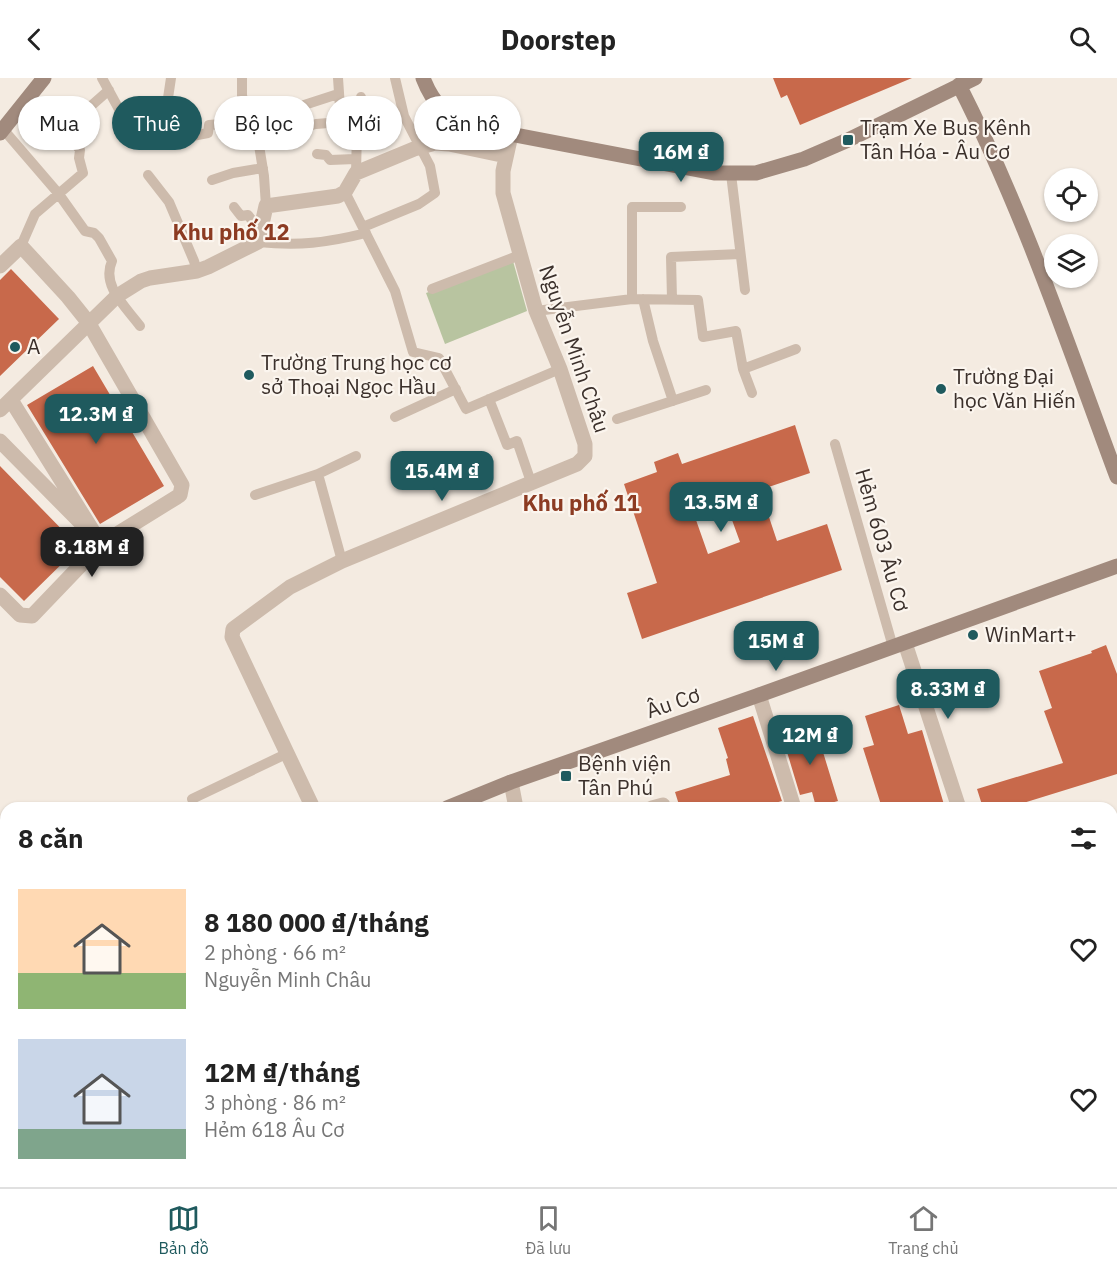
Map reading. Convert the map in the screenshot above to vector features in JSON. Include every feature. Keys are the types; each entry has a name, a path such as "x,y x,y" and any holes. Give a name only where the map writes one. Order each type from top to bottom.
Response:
{"street":[{"path":"2,130 44,78"},
{"path":"423,78 431,96"},
{"path":"521,137 714,173 731,174 769,170 804,159 848,140 975,78"},
{"path":"959,85 984,135 1024,228 1117,477"},
{"path":"101,544 5,405 117,296 150,278 196,271 259,237 266,206 338,196 345,192 355,166 414,148"},
{"path":"476,150 506,156"},
{"name":"Nguyễn Minh Châu","path":"310,802 231,633 236,626 290,587 342,561 577,464 585,456 585,444 560,369 536,311 502,186 507,150"},
{"path":"0,266 21,246 68,297 88,322 182,485 180,495 101,544 32,616 20,615 0,595"},
{"path":"0,441 101,544"},
{"name":"Âu Cơ","path":"463,802 511,782 1117,566"},
{"path":"899,645 957,802"},
{"path":"759,695 792,802"},
{"path":"511,782 515,802"}],"lane":[{"path":"102,78 112,96"},
{"path":"171,78 168,98 182,132 187,136 208,133 209,125 214,125"},
{"path":"242,78 242,96"},
{"path":"314,102 338,94 338,78"},
{"path":"395,78 404,116 414,134"},
{"path":"100,98 109,90"},
{"path":"2,130 58,193 85,231 94,233 99,238 112,261 108,270 108,278 117,296 140,326"},
{"path":"21,246 35,214 83,173 79,158 80,150"},
{"path":"260,150 266,206"},
{"path":"317,154 355,166 356,150"},
{"path":"234,207 241,216 248,215 259,237 278,244 326,243 364,230 419,204 435,192 430,166 423,150"},
{"path":"212,180 233,173 263,168"},
{"path":"731,174 745,290"},
{"path":"148,175 169,202 196,271"},
{"path":"345,192 395,291 413,352 439,358 466,409 560,369"},
{"path":"632,299 630,251 632,207 681,207"},
{"path":"672,299 672,257 740,254"},
{"path":"432,289 520,255"},
{"path":"536,311 632,299 698,300 704,337 735,331 743,369 752,393"},
{"path":"644,299 652,341 673,401"},
{"path":"743,369 796,349"},
{"path":"395,417 456,389"},
{"path":"617,419 706,390"},
{"path":"489,399 507,445 517,441 531,482"},
{"name":"Hẻm 603 Âu Cơ","path":"835,444 899,645"},
{"path":"255,495 318,474 356,456"},
{"path":"318,474 342,561"},
{"path":"192,800 288,753"}],"green space":[{"path":"513,261 527,311 445,344 426,293"}],"building":[{"path":"773,78 912,78 800,125 787,95 781,98"},
{"name":"A","path":"11,269 59,319 0,376 0,280"},
{"path":"93,366 164,486 100,524 27,405"},
{"path":"795,425 810,473 760,490 777,541 827,524 842,570 642,639 627,593 657,583 624,484 657,472 654,462 678,453 682,464","holes":["728,509 740,542 708,554 696,520"]},
{"path":"0,466 79,547 24,601 0,577"},
{"path":"1106,645 1117,674 1117,774 1026,802 981,802 977,789 1063,763 1044,711 1052,708 1039,671 1092,653 1091,651"},
{"path":"899,705 908,734 922,730 943,802 880,802 863,748 874,745 865,716"},
{"path":"753,716 782,801 678,802 675,792 730,775 726,759 728,758 718,728"},
{"path":"815,726 838,801 815,802 812,792 800,795 784,742 785,737 790,733"}],"place":[{"name":"Trạm Xe Bus Kênh Tân Hóa - Âu Cơ","path":"848,140"},
{"name":"A","path":"15,347"},
{"name":"Trường Trung học cơ sở Thoại Ngọc Hầu","path":"249,375"},
{"name":"Trường Đại học Văn Hiến","path":"941,389"},
{"name":"WinMart+","path":"973,635"},
{"name":"Bệnh viện Tân Phú","path":"566,776"}],"district":[{"name":"Khu phố 12","path":"231,232"},
{"name":"Khu phố 11","path":"581,503"}]}
